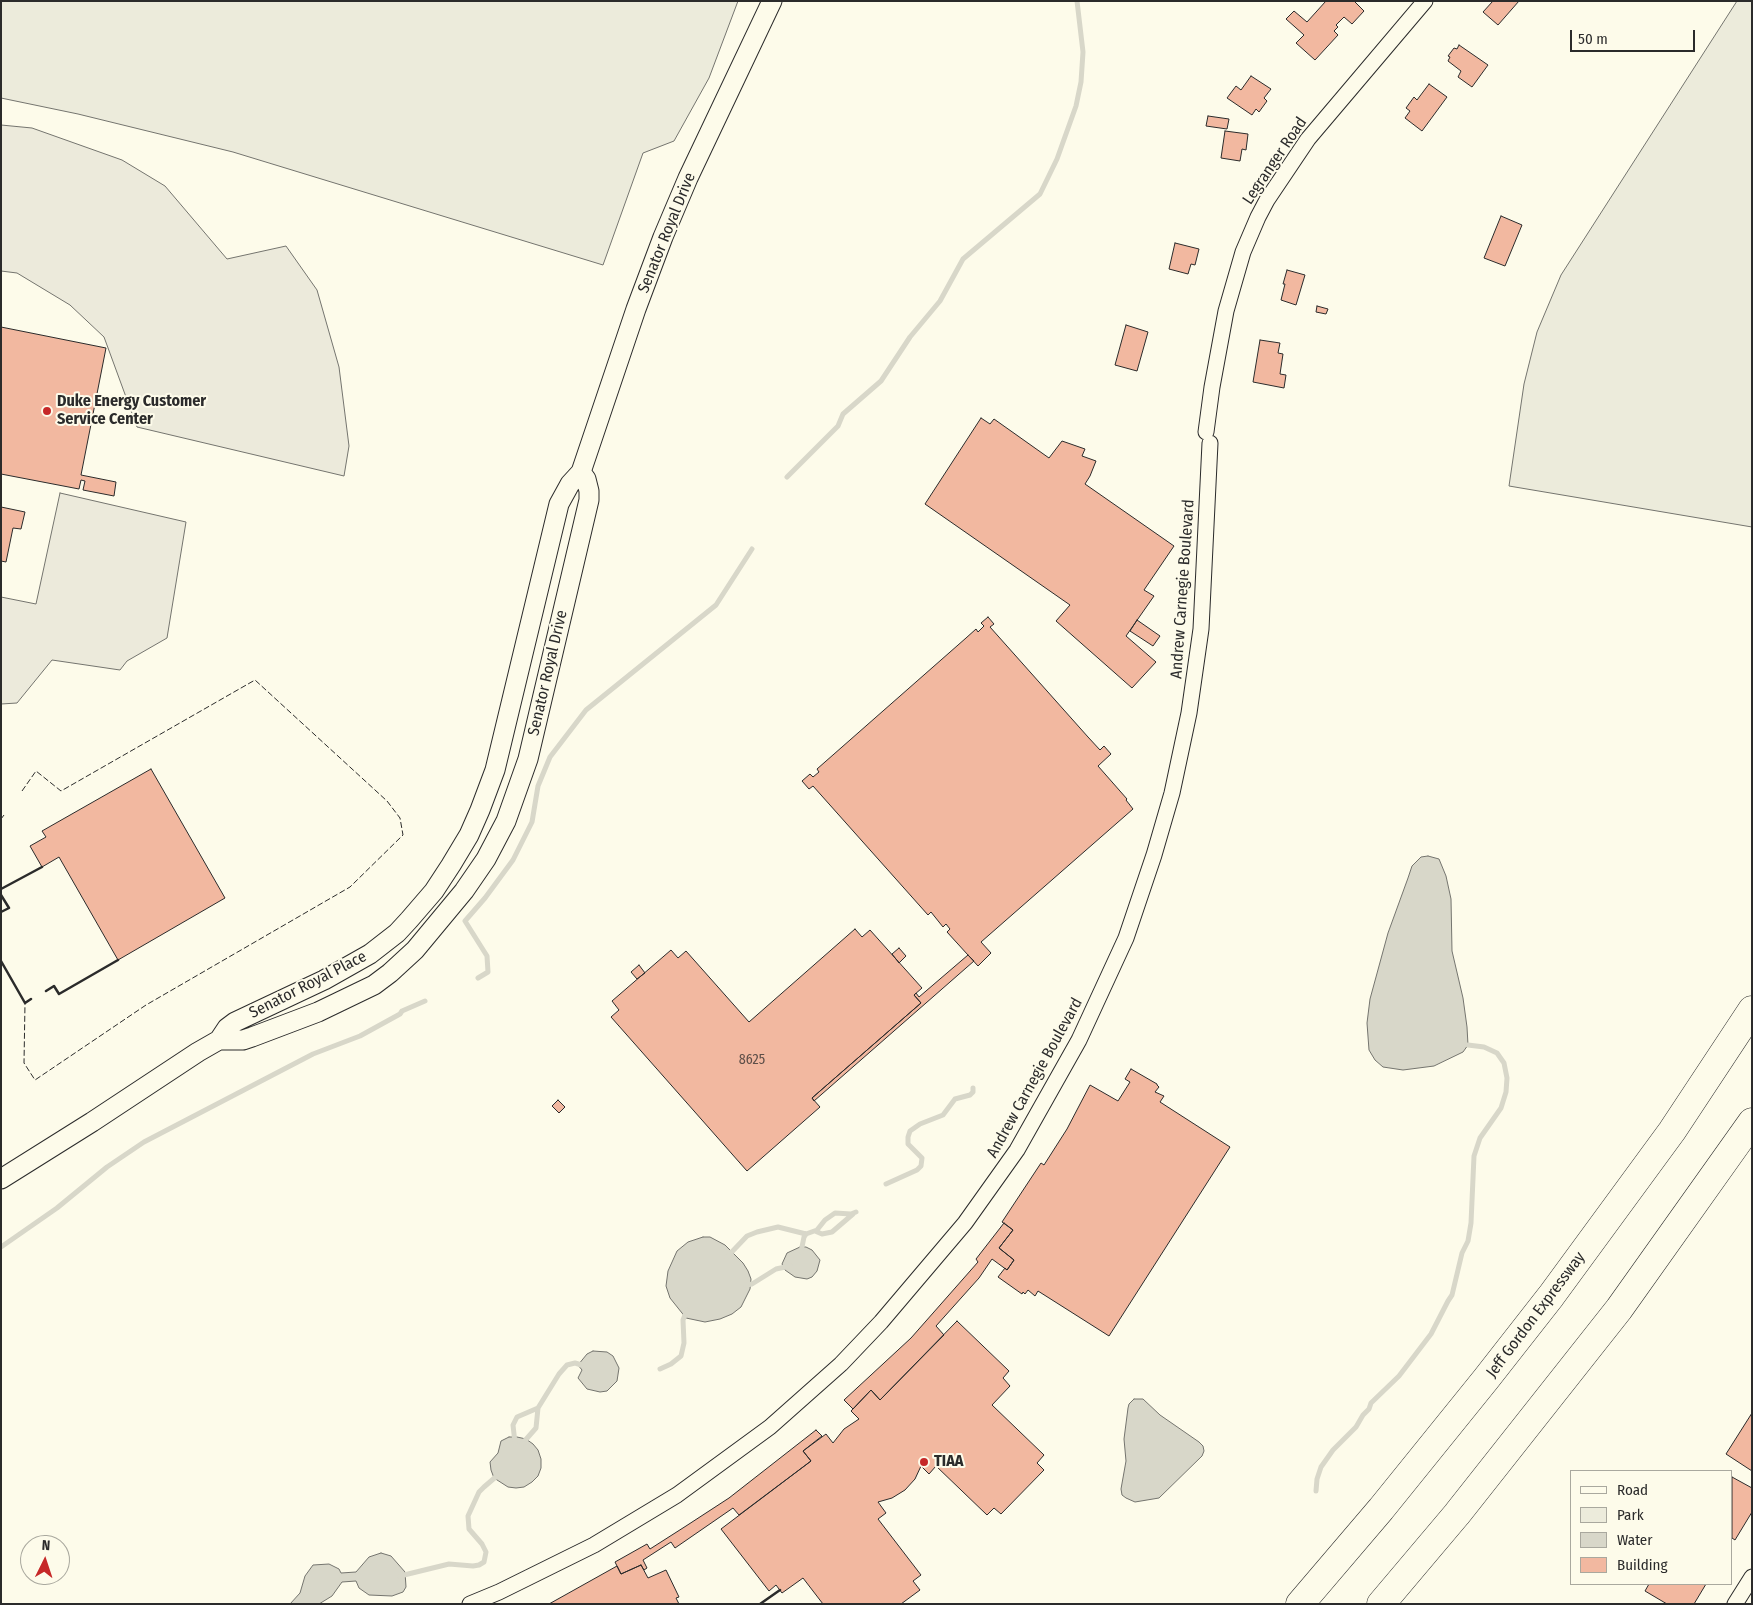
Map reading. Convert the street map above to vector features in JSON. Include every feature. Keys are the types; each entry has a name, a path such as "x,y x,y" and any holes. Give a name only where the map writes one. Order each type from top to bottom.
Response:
{"highway":[{"name":"Jeff Gordon Expressway","path":"1300,1604 1381,1509 1557,1288 1672,1131 1752,1010"},
{"path":"1381,1604 1457,1514 1619,1309 1752,1122"}],"street":[{"name":"Senator Royal Drive","path":"469,835 489,788 501,747 559,504 570,484 581,472 636,309 663,237 701,148 772,1"},
{"name":"Legranger Road","path":"1208,437 1212,387 1226,311 1238,267 1258,217 1272,192 1308,139 1425,1"},
{"name":"Andrew Carnegie Boulevard","path":"470,1604 499,1592 594,1545 677,1495 770,1427 841,1364 881,1322 965,1224 1017,1150 1071,1055 1095,1008 1126,938 1154,856 1172,793 1190,712 1199,646 1206,566 1208,437"},
{"name":"Senator Royal Drive","path":"480,868 492,850 506,821 528,760 589,500 589,490 581,472"},
{"name":"Senator Royal Place","path":"220,1040 227,1028 244,1017 347,968 384,944 397,933 434,890 469,835"},
{"name":"Senator Royal Place","path":"1,1179 198,1052 220,1040 238,1040 252,1037 318,1012 374,985 415,950 464,891 480,868"},
{"path":"1735,1604 1752,1577"}],"green space":[{"path":"1,1 738,1 709,78 674,141 643,153 603,265 233,152 78,114 1,98"},
{"path":"1737,1 1752,1 1752,527 1509,486 1524,384 1537,332 1561,275"}],"shaded area":[{"path":"1,125 32,128 122,160 165,186 227,259 286,246 317,290 339,367 349,446 344,476 137,427 104,337 70,305 17,273 1,271"},
{"path":"60,493 186,522 167,638 127,661 120,670 52,660 17,703 1,704 1,597 36,604"}],"water":[{"path":"1428,856 1439,859 1446,876 1451,899 1452,951 1463,998 1468,1045 1463,1052 1434,1066 1403,1070 1383,1067 1375,1060 1369,1050 1367,1023 1370,999 1388,933 1412,866 1421,857"},
{"path":"703,1237 710,1237 725,1245 743,1263 751,1279 750,1289 741,1307 732,1314 720,1319 705,1322 686,1318 670,1298 666,1286 668,1271 677,1251 688,1242"},
{"path":"800,1247 812,1250 820,1260 817,1271 812,1277 807,1279 795,1277 785,1270 782,1264 787,1253"},
{"path":"593,1351 607,1352 613,1356 619,1368 617,1381 607,1391 600,1392 587,1389 578,1378 582,1370 578,1365 587,1354"},
{"path":"1134,1399 1143,1399 1160,1415 1199,1442 1203,1446 1204,1451 1202,1456 1159,1498 1135,1502 1122,1495 1121,1489 1126,1461 1124,1439 1128,1408"},
{"path":"509,1437 526,1439 538,1450 541,1459 541,1468 538,1476 524,1487 508,1487 494,1478 491,1470 490,1462 498,1453 501,1441"},
{"path":"381,1553 391,1556 405,1572 406,1587 403,1592 392,1596 369,1595 359,1588 356,1581 342,1582 332,1596 319,1604 290,1604 300,1593 305,1576 313,1565 329,1564 339,1569 341,1573 356,1572 369,1557"}],"building":[{"path":"1326,1 1354,1 1364,11 1352,24 1344,17 1336,25 1338,27 1334,31 1338,35 1315,60 1296,43 1304,35 1286,19 1294,11 1307,22"},
{"path":"1493,1 1519,1 1498,25 1483,12"},
{"path":"1459,45 1488,65 1472,87 1458,77 1461,71 1448,61 1450,57 1448,56"},
{"path":"1251,76 1271,89 1264,98 1267,101 1259,112 1256,109 1252,115 1227,98 1236,86 1241,90"},
{"path":"1429,84 1447,97 1422,131 1405,118 1410,111 1406,108 1414,97 1417,100"},
{"path":"1208,116 1229,119 1227,129 1206,126"},
{"path":"1225,131 1248,134 1246,150 1242,149 1240,161 1221,158"},
{"path":"1501,216 1522,225 1505,266 1484,258"},
{"path":"1175,243 1199,249 1195,265 1191,264 1188,274 1169,269"},
{"path":"1287,270 1305,275 1296,305 1281,300"},
{"path":"1317,306 1328,309 1326,314 1316,312"},
{"path":"1126,325 1148,332 1137,371 1115,365"},
{"name":"Duke Energy Customer Service Center","path":"1,327 106,348 81,475 116,482 114,496 83,490 85,481 81,480 79,489 1,474"},
{"path":"1260,340 1280,343 1278,353 1283,354 1280,374 1286,375 1284,388 1253,382"},
{"path":"981,418 990,424 994,419 1049,458 1062,441 1085,449 1082,456 1096,461 1085,484 1174,546 1144,590 1154,596 1126,636 1156,662 1132,688 1056,621 1070,605 925,504"},
{"path":"1,507 25,512 21,529 13,528 6,562 1,561"},
{"path":"988,617 994,624 990,627 1088,737 1100,750 1104,746 1111,754 1098,766 1127,799 1133,809 981,942 991,953 978,966 947,932 950,929 946,924 943,927 931,912 928,915 813,786 809,789 802,781 810,774 813,777 819,772 817,769 976,629 978,632 984,626 981,623"},
{"path":"1137,620 1160,636 1153,646 1130,631"},
{"path":"151,769 225,898 118,960 59,857 42,867 30,846 46,837 42,831"},
{"path":"855,929 862,937 870,930 922,988 914,995 921,1003 812,1098 820,1107 747,1171 611,1017 619,1010 612,1001 671,950 678,958 686,951 749,1022"},
{"path":"899,948 906,956 899,963 892,954"},
{"path":"968,955 974,961 814,1101 812,1098 921,1003 914,995 916,993 919,997"},
{"path":"639,965 645,973 637,979 631,972"},
{"path":"1131,1069 1157,1084 1159,1087 1155,1092 1164,1096 1160,1102 1230,1147 1109,1336 1038,1291 1035,1296 1028,1290 1025,1294 1023,1292 1022,1294 998,1277 1005,1268 1007,1270 1014,1260 999,1248 1013,1230 1002,1222 1041,1163 1044,1165 1067,1129 1090,1085 1118,1101 1130,1082 1125,1079"},
{"path":"558,1100 565,1107 559,1113 552,1106"},
{"path":"1004,1223 1013,1230 999,1248 1014,1260 1007,1270 992,1259 979,1278 936,1326 944,1335 880,1400 871,1390 853,1409 844,1400 911,1338 978,1262 976,1259"},
{"name":"TIAA","path":"957,1321 1009,1371 1003,1378 1010,1386 992,1405 1044,1455 1037,1463 1044,1470 1001,1514 994,1508 987,1515 936,1466 929,1474 921,1466 915,1479 905,1490 892,1498 878,1502 886,1513 878,1519 921,1575 913,1581 920,1590 901,1604 823,1604 803,1578 782,1593 776,1585 769,1591 721,1529 811,1461 803,1451 826,1434 833,1443 844,1429 859,1419 851,1411 871,1390 880,1400"},
{"path":"1752,1413 1752,1471 1726,1454"},
{"path":"816,1430 822,1436 803,1451 811,1461 739,1515 733,1508 675,1548 671,1542 643,1560 647,1568 644,1570 641,1565 621,1574 615,1562 647,1544 650,1549 729,1498"},
{"path":"1733,1478 1752,1488 1752,1512 1735,1540 1733,1539"},
{"path":"641,1565 648,1578 666,1570 679,1597 676,1598 679,1604 549,1604 617,1566 621,1574"},
{"path":"1648,1585 1705,1585 1694,1604 1667,1604 1645,1591"}],"waterway":[{"path":"787,477 838,426 843,414 881,381 910,337 940,301 963,259 1040,194 1057,159 1076,106 1081,82 1083,52 1077,1"},
{"path":"478,978 488,972 487,956 465,921 513,860 532,822 538,786 550,757 586,710 716,605 752,549"},
{"path":"1,1247 57,1208 107,1167 144,1142 313,1054 360,1036 400,1014 402,1011 425,1001"},
{"path":"1316,1491 1321,1467 1333,1450 1356,1427 1371,1403 1399,1376 1431,1334 1452,1295 1462,1253 1468,1241 1471,1223 1474,1156 1480,1138 1501,1108 1506,1092 1507,1078 1504,1063 1497,1053 1484,1047 1468,1045"},
{"path":"886,1184 917,1170 921,1166 922,1158 908,1144 910,1131 920,1124 943,1115 955,1099 970,1095 973,1092 973,1088"},
{"path":"727,1257 747,1236 757,1232 778,1227 806,1234 817,1230 825,1220 835,1213 851,1214 856,1212"},
{"path":"815,1231 822,1234 832,1232 853,1214"},
{"path":"801,1252 806,1234"},
{"path":"746,1285 752,1284 776,1269 790,1266"},
{"path":"660,1369 671,1364 681,1356 684,1343 683,1320 687,1310"},
{"path":"515,1443 513,1425 517,1417 538,1408 559,1374 567,1365 575,1363 585,1366"},
{"path":"522,1444 536,1428 538,1408"},
{"path":"400,1576 449,1564 473,1566 484,1562 486,1552 482,1544 469,1529 468,1516 479,1492 498,1475"}],"fence":[{"path":"22,791 36,771 61,791 255,680 387,801 400,818 403,835 350,887 146,1005 35,1080 24,1063 25,1003"},
{"path":"1,819 4,815"}],"wall":[{"path":"1,889 42,867"},
{"path":"1,895 9,908 1,912"},
{"path":"46,991 54,986 59,994 118,960"},
{"path":"1,961 25,1003 31,999"},
{"path":"760,1604 780,1590"}],"place":[{"name":"Duke Energy Customer Service Center","path":"47,411"},
{"name":"TIAA","path":"924,1462"}]}
